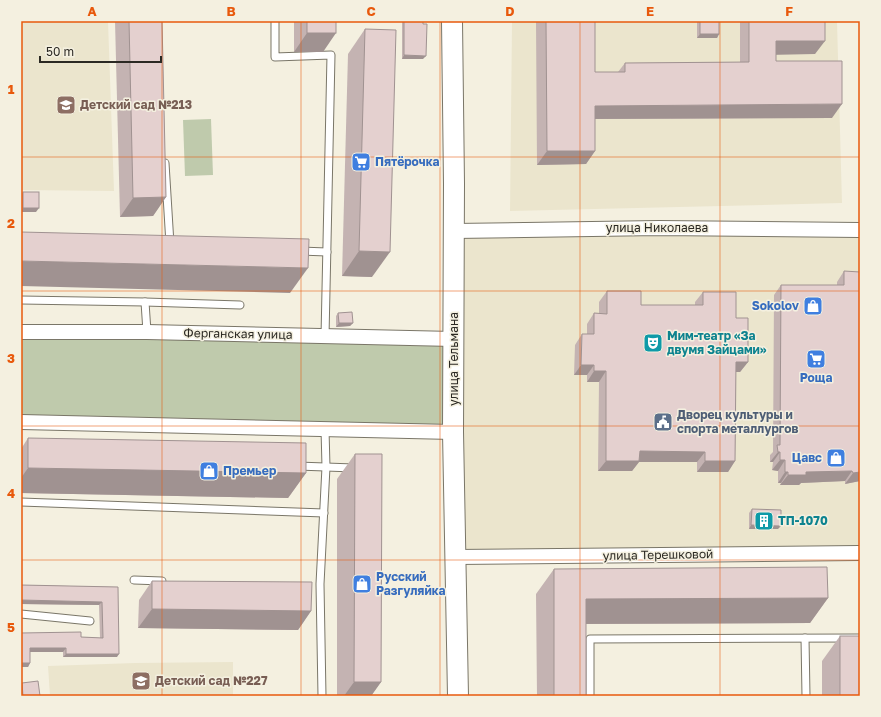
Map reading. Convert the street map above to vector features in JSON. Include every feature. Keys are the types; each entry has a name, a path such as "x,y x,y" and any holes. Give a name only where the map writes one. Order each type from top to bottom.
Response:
{"main road":[{"name":"улица Тельмана","path":"452,21 454,432 458,696"}],"street":[{"name":"улица Николаева","path":"454,232 659,228 860,230"},
{"name":"Ферганская улица","path":"21,332 147,332 454,339"},
{"path":"21,422 454,432"},
{"name":"улица Терешковой","path":"456,557 860,553"}],"lane":[{"path":"275,21 275,57 331,55 325,337"},
{"path":"165,156 170,244"},
{"path":"162,244 178,245"},
{"path":"296,251 327,252"},
{"path":"21,300 240,305"},
{"path":"145,302 147,332"},
{"path":"322,696 316,584 324,514 326,467 325,429"},
{"path":"287,465 364,468"},
{"path":"21,502 324,514"},
{"path":"134,580 173,581"},
{"path":"21,614 90,621"},
{"path":"805,638 806,696"},
{"path":"590,696 590,639 860,638"}],"shaded area":[{"name":"Детский сад №213","path":"21,21 108,21 114,191 21,190"},
{"path":"512,21 837,21 842,203 510,211"},
{"path":"860,230 860,553 456,557 454,231"},
{"name":"Детский сад №227","path":"233,662 233,696 50,696 48,666"}],"green space":[{"path":"211,119 213,175 185,176 183,120"},
{"path":"21,332 454,339 453,432 21,422"}],"building":[{"path":"129,21 162,21 166,197 133,198"},
{"path":"307,21 336,21 336,33 307,33"},
{"path":"404,21 423,21 423,24 427,24 426,56 404,55"},
{"path":"546,21 595,21 595,72 625,72 625,63 749,62 749,21 825,21 825,41 776,41 776,61 842,61 842,104 595,106 595,151 547,151"},
{"path":"700,21 719,21 719,34 700,34"},
{"path":"365,29 396,30 390,252 359,251"},
{"path":"23,192 39,192 39,208 23,208"},
{"path":"21,232 309,239 308,268 21,261"},
{"name":"Роща","path":"844,271 860,272 860,472 806,472 806,475 788,475 788,472 785,472 785,460 780,460 780,452 778,452 777,445 780,445 781,285 844,285"},
{"name":"Дворец культуры и спорта металлургов","path":"607,291 641,291 641,305 703,305 703,292 736,292 736,318 748,318 748,362 736,362 735,461 705,461 705,452 640,451 639,461 606,461 606,371 594,371 594,365 581,365 582,334 594,334 594,313 607,314"},
{"path":"352,312 353,323 339,323 338,313"},
{"path":"28,438 306,443 306,473 28,468"},
{"path":"355,454 382,454 381,682 354,682"},
{"name":"ТП-1070","path":"752,509 781,510 781,526 751,525"},
{"path":"827,567 828,598 586,599 586,696 554,696 554,569"},
{"path":"152,581 312,582 311,611 152,609"},
{"path":"21,585 118,587 119,654 66,654 66,648 30,648 30,663 21,663 21,633 81,632 81,637 103,638 102,602 21,600"},
{"path":"840,636 860,636 860,696 840,696"},
{"path":"38,681 40,696 23,696 22,683"}],"place":[{"name":"Детский сад №213","path":"66,105"},
{"name":"Пятёрочка","path":"361,162"},
{"name":"Sokolov","path":"813,306"},
{"name":"Мим-театр «За двумя Зайцами»","path":"653,343"},
{"name":"Роща","path":"816,359"},
{"name":"Дворец культуры и спорта металлургов","path":"663,422"},
{"name":"Цавс","path":"836,458"},
{"name":"Премьер","path":"209,471"},
{"name":"ТП-1070","path":"764,521"},
{"name":"Русский Разгуляйка","path":"362,584"},
{"name":"Детский сад №227","path":"141,681"}]}
